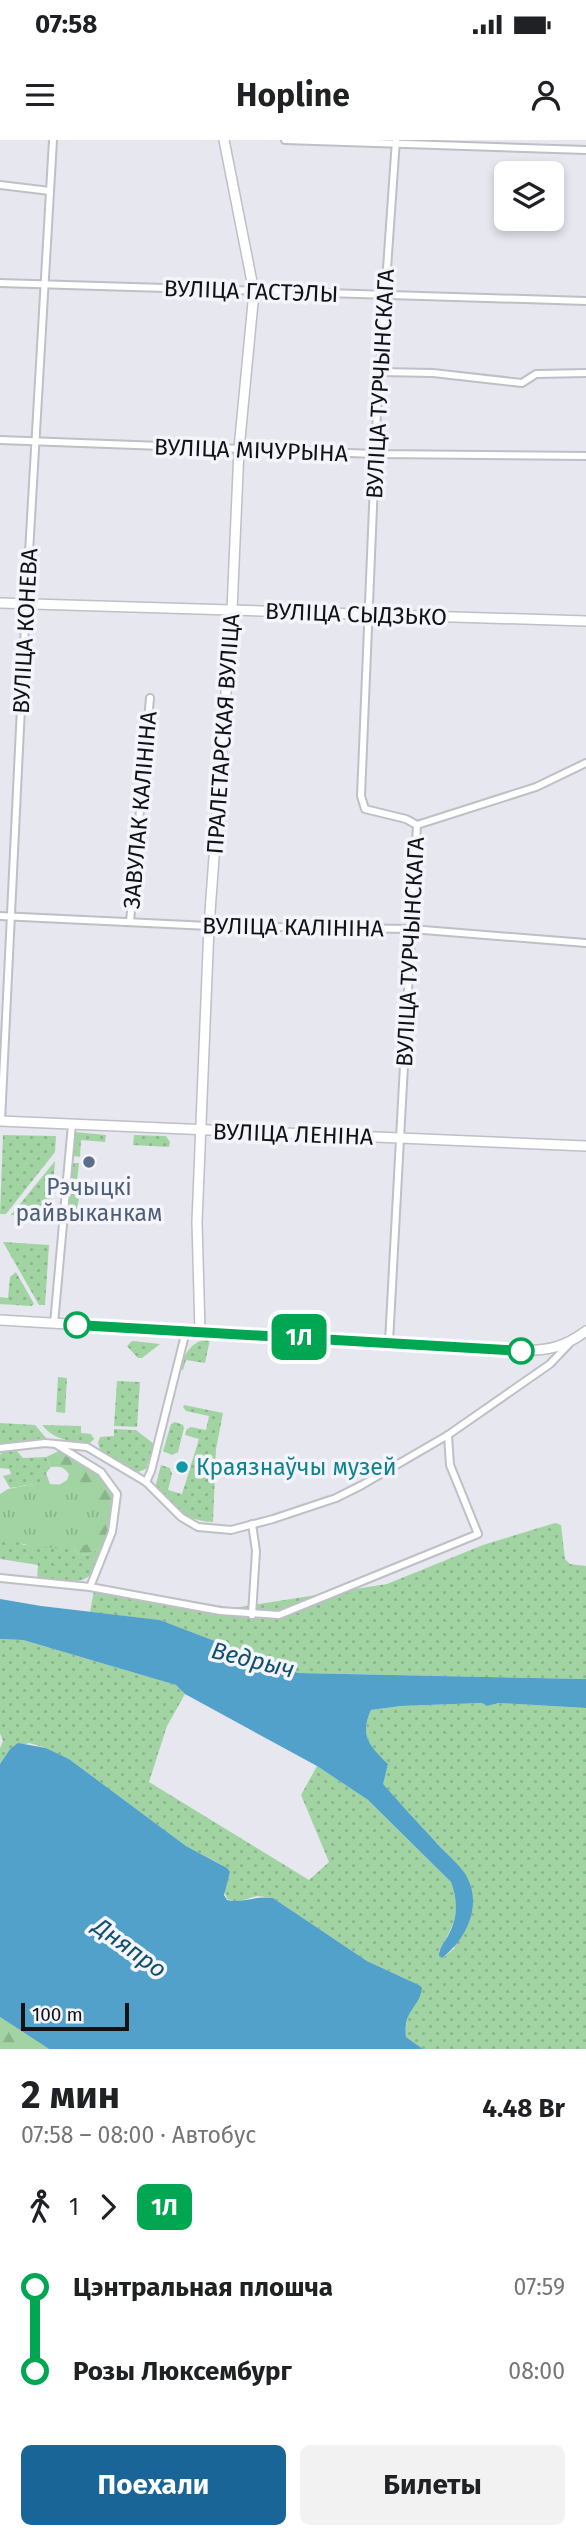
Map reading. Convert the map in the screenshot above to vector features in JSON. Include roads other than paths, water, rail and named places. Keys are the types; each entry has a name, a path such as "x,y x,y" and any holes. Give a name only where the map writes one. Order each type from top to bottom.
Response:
{"street":[{"name":"ВУЛІЦА КОНЕВА","path":"0,1121 53,140"},
{"name":"ПРАЛЕТАРСКАЯ ВУЛІЦА","path":"200,1332 197,1222 209,926 232,610 239,449 254,292 224,140"},
{"path":"285,140 396,141 586,150"},
{"name":"ВУЛІЦА ТУРЧЫНСКАГА","path":"388,1342 417,825 405,819 365,810 361,796 384,295 396,141"},
{"path":"0,185 50,191"},
{"name":"ВУЛІЦА ГАСТЭЛЫ","path":"0,283 586,300"},
{"path":"380,372 433,373 522,383 536,374 586,373"},
{"name":"ВУЛІЦА МІЧУРЫНА","path":"0,440 376,454 586,456"},
{"name":"ВУЛІЦА СЫДЗЬКО","path":"0,603 586,621"},
{"name":"ЗАВУЛАК КАЛІНІНА","path":"130,922 150,698"},
{"path":"417,825 536,787 586,763"},
{"name":"ВУЛІЦА КАЛІНІНА","path":"0,916 209,926 411,929 586,943"},
{"name":"ВУЛІЦА ЛЕНІНА","path":"0,1121 586,1146"},
{"path":"54,1324 72,1125"},
{"path":"0,1320 521,1351 569,1344"},
{"path":"146,1482 186,1331"},
{"path":"0,1448 71,1444 97,1451 146,1482 181,1517 198,1527 231,1530 336,1498 448,1435 550,1364 586,1331"},
{"path":"0,1578 90,1587 252,1615 279,1615 478,1534 450,1465 448,1435"},
{"path":"55,1444 101,1472 117,1494 112,1532 90,1587"},
{"path":"252,1524 256,1551 252,1615"}],"water":[{"name":"Ведрыч","path":"0,1599 160,1620 298,1673 586,1679 586,1708 499,1703 487,1706 482,1703 401,1706 371,1710 366,1734 376,1752 388,1764 383,1784 461,1868 470,1883 473,1907 466,1930 442,1958 439,1956 440,1950 455,1916 456,1902 451,1882 368,1800 317,1766 185,1694 176,1685 23,1640 0,1639"},
{"name":"Дняпро","path":"18,1743 46,1748 69,1759 186,1846 227,1868 230,1872 224,1895 227,1900 273,1898 367,1961 419,1985 422,1988 407,2020 406,2037 423,2049 49,2049 0,2017 0,1764 10,1749"}],"place":[{"name":"Рэчыцкі райвыканкам","path":"89,1162"},
{"name":"Краязнаўчы музей","path":"182,1467"}]}
